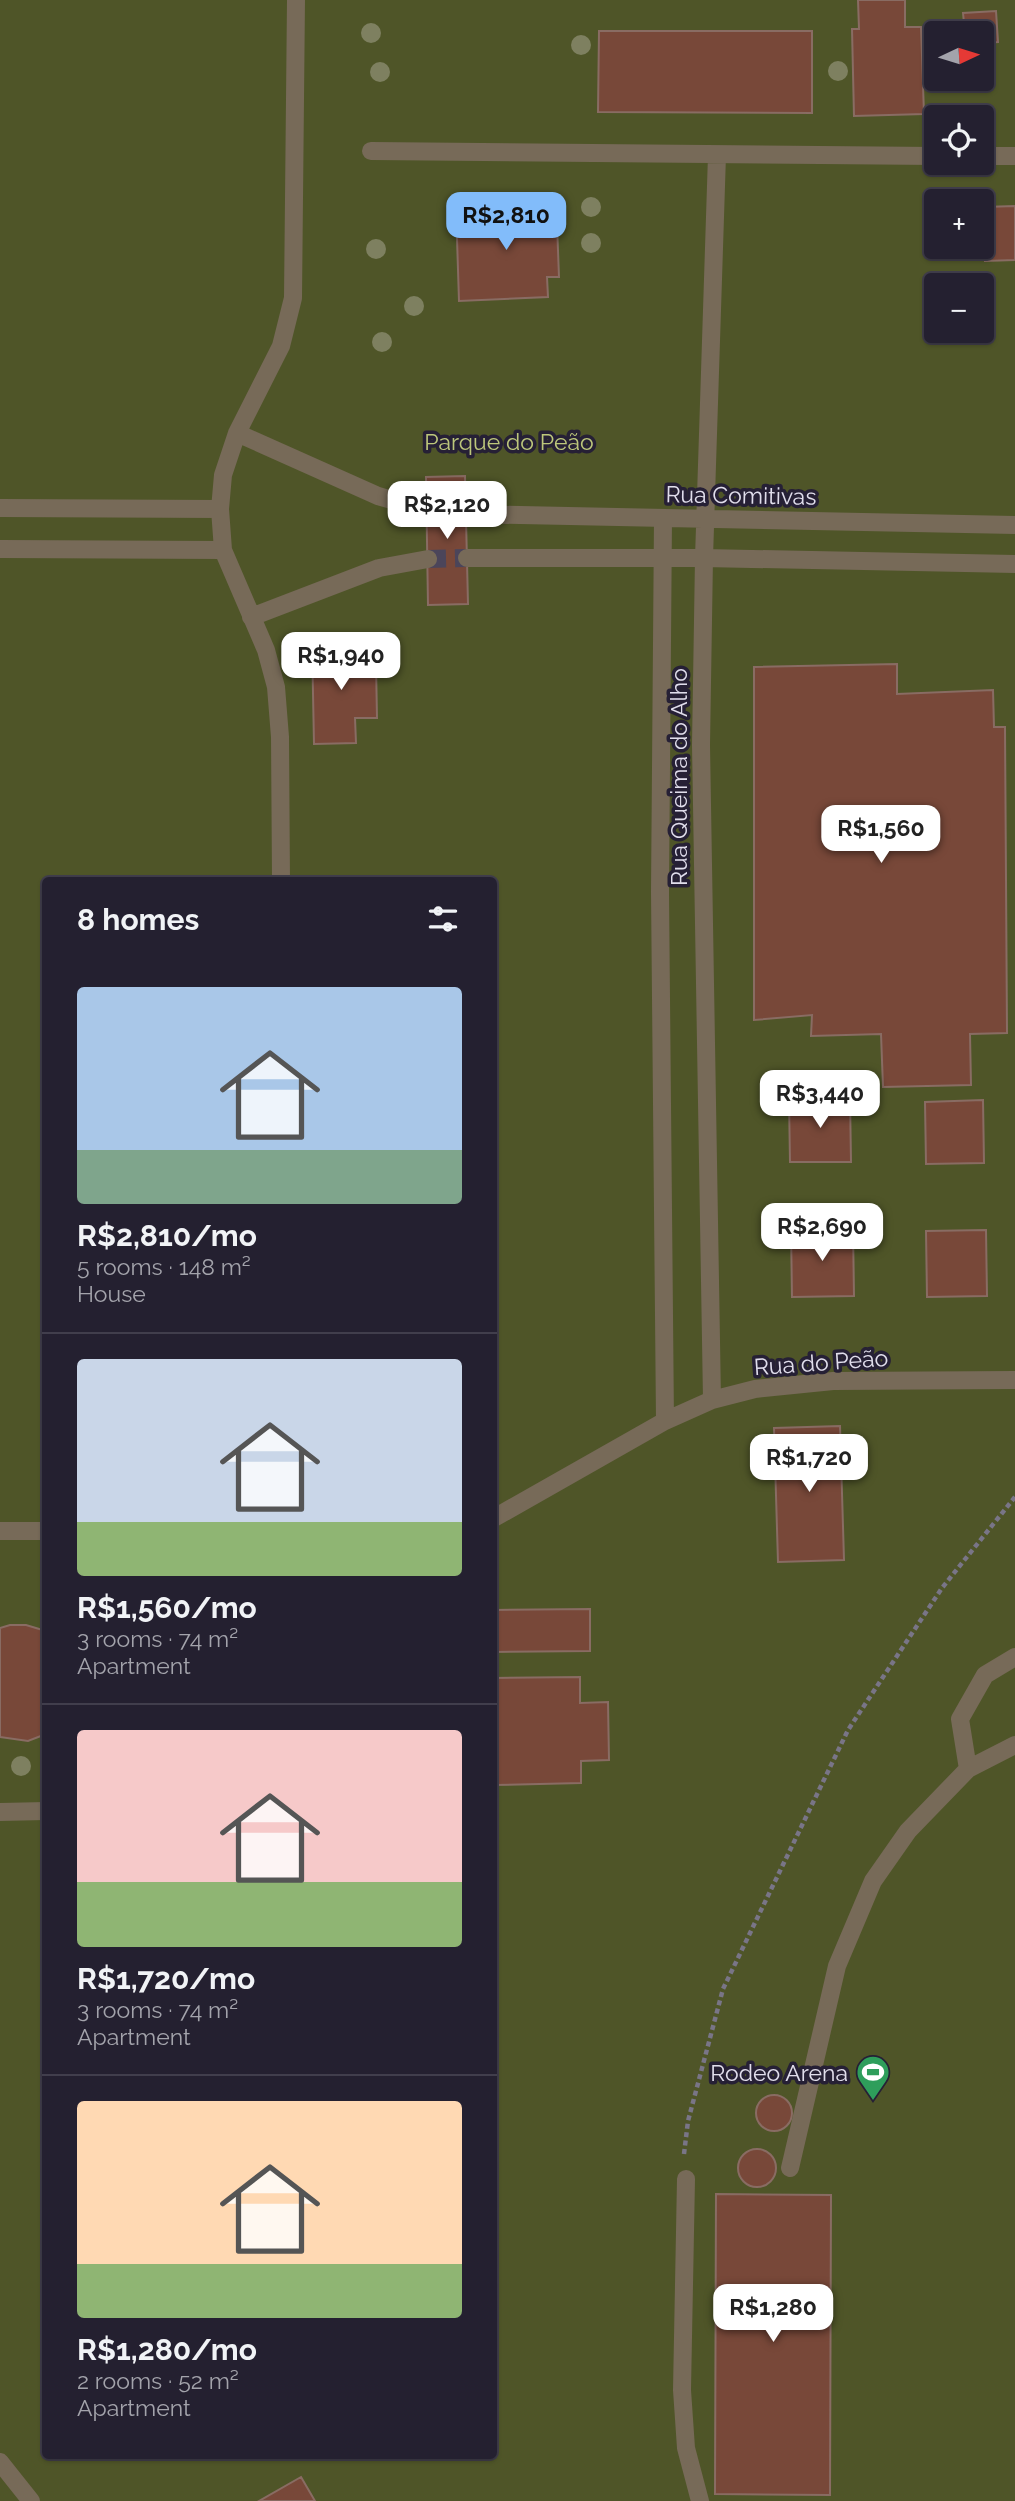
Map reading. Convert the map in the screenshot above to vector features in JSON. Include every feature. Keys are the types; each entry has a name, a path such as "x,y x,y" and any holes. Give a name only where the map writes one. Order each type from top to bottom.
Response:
{"lane":[{"path":"281,877 280,737 276,687 266,650 223,550 220,509 223,475 237,433 281,346 293,298 296,0"},
{"path":"371,151 924,156"},
{"name":"Rua Queima do Alho","path":"712,1400 702,889 704,558 717,155"},
{"path":"994,156 1015,156"},
{"path":"237,433 379,496 426,510"},
{"path":"0,508 220,509"},
{"name":"Rua Comitivas","path":"466,514 1015,524"},
{"name":"Rua Queima do Alho","path":"663,518 660,892 665,1421"},
{"path":"0,549 223,550"},
{"path":"467,558 704,558 1015,564"},
{"path":"251,617 379,568 428,559"},
{"name":"Rua do Peão","path":"497,1516 665,1421 712,1400 755,1389 833,1381 1015,1380"},
{"path":"0,1531 42,1531"},
{"path":"968,1769 960,1719 985,1675 1015,1657"},
{"path":"790,2168 836,1966 873,1881 908,1831 968,1769 1015,1745"},
{"path":"0,1812 42,1811"},
{"path":"686,2179 682,2390 686,2448 699,2501"},
{"path":"0,2462 32,2501"}],"path":[{"path":"686,2179 684,2156 688,2121 723,1989 848,1730 892,1659 942,1588 1015,1497"}],"green space":[{"name":"Parque do Peão","path":"0,0 1015,0 1015,2501 0,2501"}],"building":[{"path":"858,0 905,0 905,27 921,27 924,114 854,116 852,29 859,29"},
{"path":"996,11 998,42 994,42 994,21 964,21 963,13"},
{"path":"599,31 812,31 812,113 598,112"},
{"path":"547,203 548,224 557,224 559,277 547,277 548,297 459,301 456,207"},
{"path":"1015,206 1015,260 985,261 994,259 994,207"},
{"path":"465,476 468,604 428,605 426,477"},
{"path":"353,641 354,664 376,664 377,718 355,718 356,743 314,744 312,642"},
{"path":"897,664 897,694 993,690 994,727 1005,727 1007,1033 970,1034 971,1085 883,1087 881,1034 811,1036 812,1015 754,1020 754,667"},
{"path":"850,1098 851,1162 790,1162 789,1099"},
{"path":"983,1100 984,1163 926,1164 925,1102"},
{"path":"853,1229 854,1296 792,1297 791,1230"},
{"path":"986,1230 987,1296 927,1297 926,1231"},
{"path":"840,1426 844,1560 778,1562 774,1428"},
{"path":"590,1609 590,1651 497,1652 497,1610"},
{"path":"26,1625 42,1630 42,1736 28,1741 0,1737 0,1628"},
{"path":"580,1677 580,1703 608,1702 609,1760 581,1761 581,1783 497,1785 497,1678"},
{"path":"774,2095 787,2100 792,2113 787,2126 774,2131 761,2126 756,2113 761,2100"},
{"path":"757,2149 771,2154 776,2168 771,2182 757,2187 743,2182 738,2168 743,2154"},
{"path":"716,2194 831,2195 830,2495 715,2494"},
{"path":"301,2477 315,2501 259,2501"}],"tunnel":[{"path":"426,510 465,514"},
{"path":"428,559 467,558"}],"place":[{"name":"Rodeo Arena","path":"873,2102"}]}
